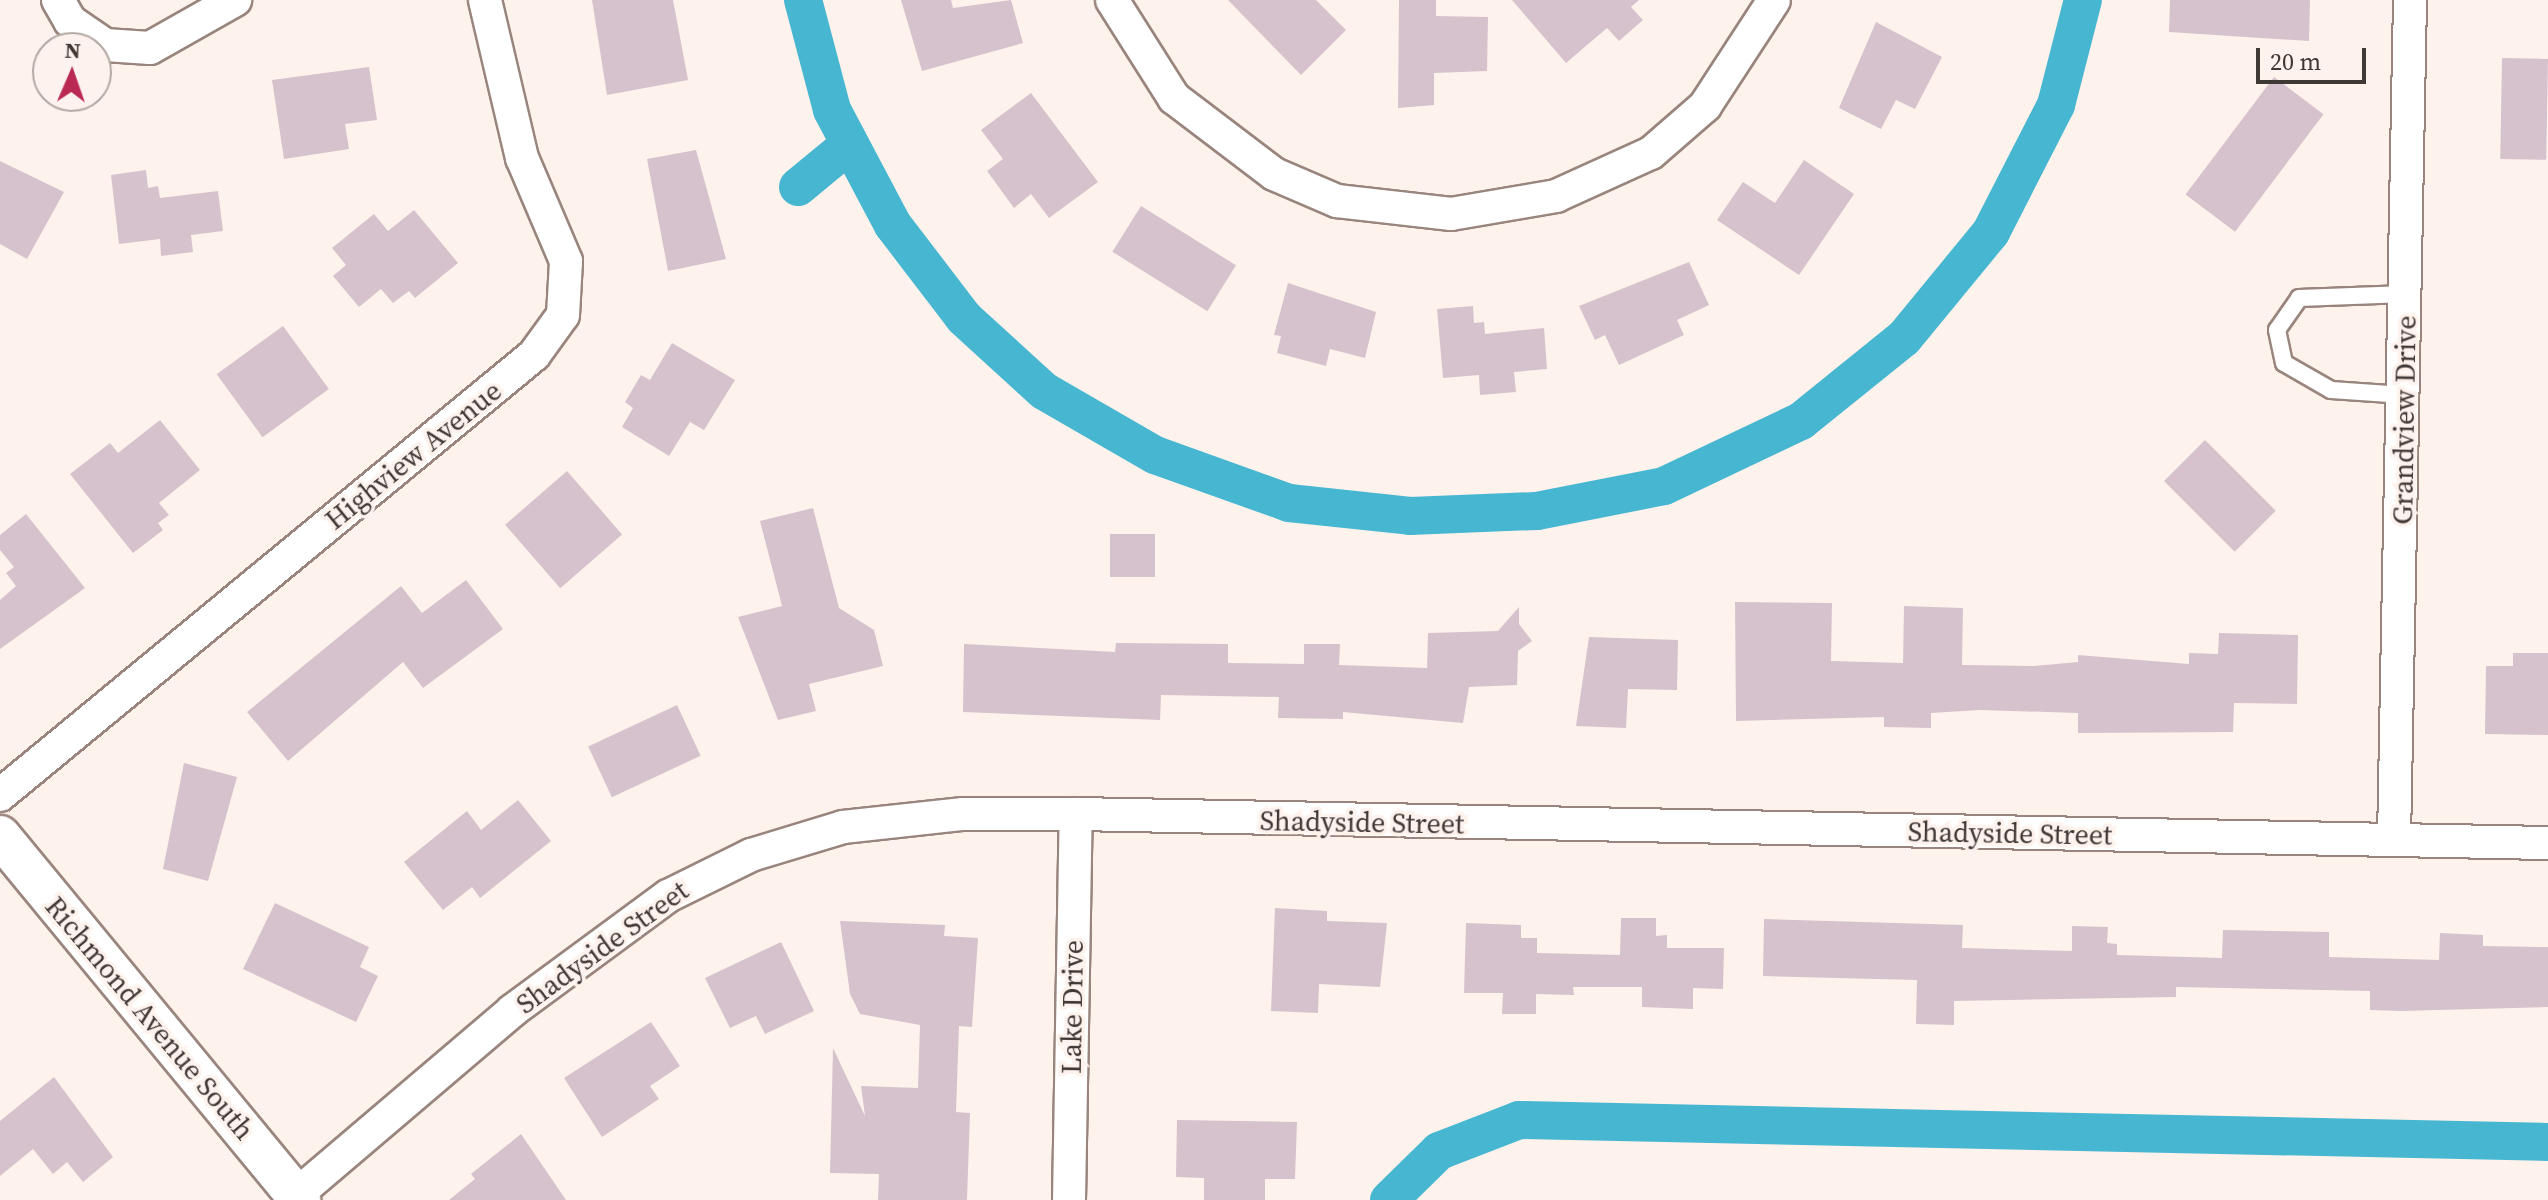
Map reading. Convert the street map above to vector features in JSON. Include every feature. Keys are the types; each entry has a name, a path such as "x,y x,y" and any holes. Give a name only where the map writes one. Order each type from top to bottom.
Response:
{"street":[{"path":"58,0 70,21 105,45 150,48 235,0"},
{"name":"Highview Avenue","path":"0,795 534,355 563,315 566,261 522,158 485,0"},
{"path":"1112,0 1174,98 1274,174 1337,201 1451,214 1556,196 1651,153 1705,106 1774,0"},
{"name":"Grandview Drive","path":"2394,840 2410,0"},
{"name":"Shadyside Street","path":"298,1197 587,952 712,872 843,827 963,814 1076,814 2548,843"},
{"name":"Lake Drive","path":"1069,1200 1076,814"},
{"name":"Richmond Avenue South","path":"0,836 298,1197"}],"lane":[{"path":"2404,395 2331,390 2284,363 2277,330 2299,298 2406,294"}],"building":[{"path":"592,0 673,0 688,80 607,95"},
{"path":"901,0 951,0 953,8 1011,0 1023,43 922,71"},
{"path":"1228,0 1316,0 1346,30 1301,75"},
{"path":"1399,0 1436,0 1436,16 1488,17 1487,71 1434,73 1434,105 1398,108"},
{"path":"1512,0 1639,0 1631,7 1643,20 1619,41 1607,28 1566,63"},
{"path":"2170,0 2310,0 2309,41 2169,32"},
{"path":"1876,22 1942,57 1915,109 1896,100 1881,129 1839,108"},
{"path":"2502,58 2548,59 2546,160 2500,159"},
{"path":"369,67 377,120 345,124 349,149 284,159 272,80"},
{"path":"2274,77 2324,114 2235,232 2186,194"},
{"path":"1031,93 1098,182 1049,218 1031,194 1014,208 987,171 1003,159 981,130"},
{"path":"696,150 726,259 668,271 647,159"},
{"path":"1804,160 1854,194 1799,275 1717,220 1743,182 1775,203"},
{"path":"0,161 64,192 27,259 0,244"},
{"path":"146,170 148,188 158,186 160,198 218,191 223,231 191,235 193,252 161,256 160,239 119,244 111,175"},
{"path":"1141,206 1236,265 1207,311 1112,252"},
{"path":"414,210 458,263 415,298 409,291 393,303 381,289 359,307 333,276 346,265 332,248 374,214 388,231"},
{"path":"1689,262 1709,305 1677,320 1684,335 1619,365 1605,335 1595,340 1579,306"},
{"path":"1288,283 1376,312 1365,358 1330,349 1326,366 1277,353 1281,336 1274,335"},
{"path":"1473,306 1474,323 1484,322 1485,334 1544,328 1547,369 1514,372 1516,392 1480,395 1479,375 1443,378 1437,309"},
{"path":"283,326 329,389 263,437 217,374"},
{"path":"672,343 735,380 704,430 690,422 669,456 622,427 633,408 625,402 641,375 650,380"},
{"path":"160,420 200,470 159,503 169,515 158,523 163,530 133,553 70,474 110,443 118,453"},
{"path":"2205,440 2276,511 2235,552 2164,481"},
{"path":"567,471 622,534 560,588 505,525"},
{"path":"813,508 839,608 874,630 883,666 809,684 816,711 778,720 738,617 782,606 760,521"},
{"path":"26,514 85,588 0,649 0,600 16,586 6,573 14,567 0,550 0,535"},
{"path":"1110,534 1155,534 1155,577 1110,577"},
{"path":"466,580 503,629 423,688 403,662 288,761 247,712 401,586 422,613"},
{"path":"1735,602 1832,603 1831,661 1903,663 1904,606 1963,608 1962,665 2034,666 2078,662 2078,655 2189,664 2189,653 2218,654 2219,633 2298,635 2297,704 2234,703 2233,732 2078,733 2078,713 1980,710 1931,713 1931,728 1884,727 1884,717 1736,721"},
{"path":"1519,607 1519,624 1532,641 1518,651 1517,685 1469,687 1463,723 1343,712 1343,719 1278,718 1279,697 1161,695 1160,720 963,712 964,644 1115,652 1116,643 1228,644 1228,663 1304,664 1304,644 1340,644 1339,665 1427,668 1428,633 1498,631"},
{"path":"1589,637 1678,640 1677,690 1628,689 1626,728 1576,726"},
{"path":"2513,653 2548,653 2548,735 2485,734 2486,666 2513,666"},
{"path":"677,705 701,756 612,797 588,746"},
{"path":"184,763 237,777 208,881 163,869"},
{"path":"518,800 551,841 480,898 472,887 443,910 404,862 467,811 481,830"},
{"path":"275,903 369,947 360,967 378,976 356,1022 243,969"},
{"path":"1275,908 1327,911 1327,921 1387,923 1380,987 1319,984 1318,1013 1271,1011"},
{"path":"1621,918 1656,918 1656,936 1667,935 1667,948 1724,948 1723,989 1693,988 1693,1009 1642,1007 1642,987 1573,987 1574,995 1536,994 1536,1014 1502,1014 1503,993 1464,993 1466,923 1521,925 1521,938 1537,938 1537,953 1620,955"},
{"path":"1764,919 1963,925 1962,948 2072,951 2072,926 2108,927 2107,943 2117,944 2117,955 2222,958 2223,930 2329,932 2329,957 2439,960 2440,933 2483,935 2483,946 2548,947 2548,1007 2370,1010 2370,991 2176,987 2176,997 1954,1001 1954,1025 1916,1024 1917,980 1763,976"},
{"path":"840,921 945,925 944,936 978,938 972,1027 959,1026 956,1112 970,1113 967,1200 878,1200 879,1174 830,1173 833,1048 865,1116 861,1086 918,1088 920,1025 860,1014 850,994"},
{"path":"781,942 814,1011 765,1034 756,1016 730,1028 705,978"},
{"path":"651,1022 680,1066 650,1086 659,1099 602,1137 564,1078"},
{"path":"54,1077 113,1157 83,1182 67,1162 53,1174 33,1149 0,1176 0,1121"},
{"path":"1177,1120 1297,1122 1295,1179 1265,1179 1265,1200 1204,1200 1204,1178 1176,1177"},
{"path":"521,1134 566,1200 449,1200 475,1179 471,1174"}],"waterway":[{"path":"803,0 832,110 893,225 964,318 1044,391 1155,455 1289,503 1410,516 1537,511 1664,486 1801,421 1904,338 1991,232 2056,105 2083,0"},
{"path":"798,187 850,144"},
{"path":"1389,1200 1439,1151 1519,1120 2548,1142"}]}
